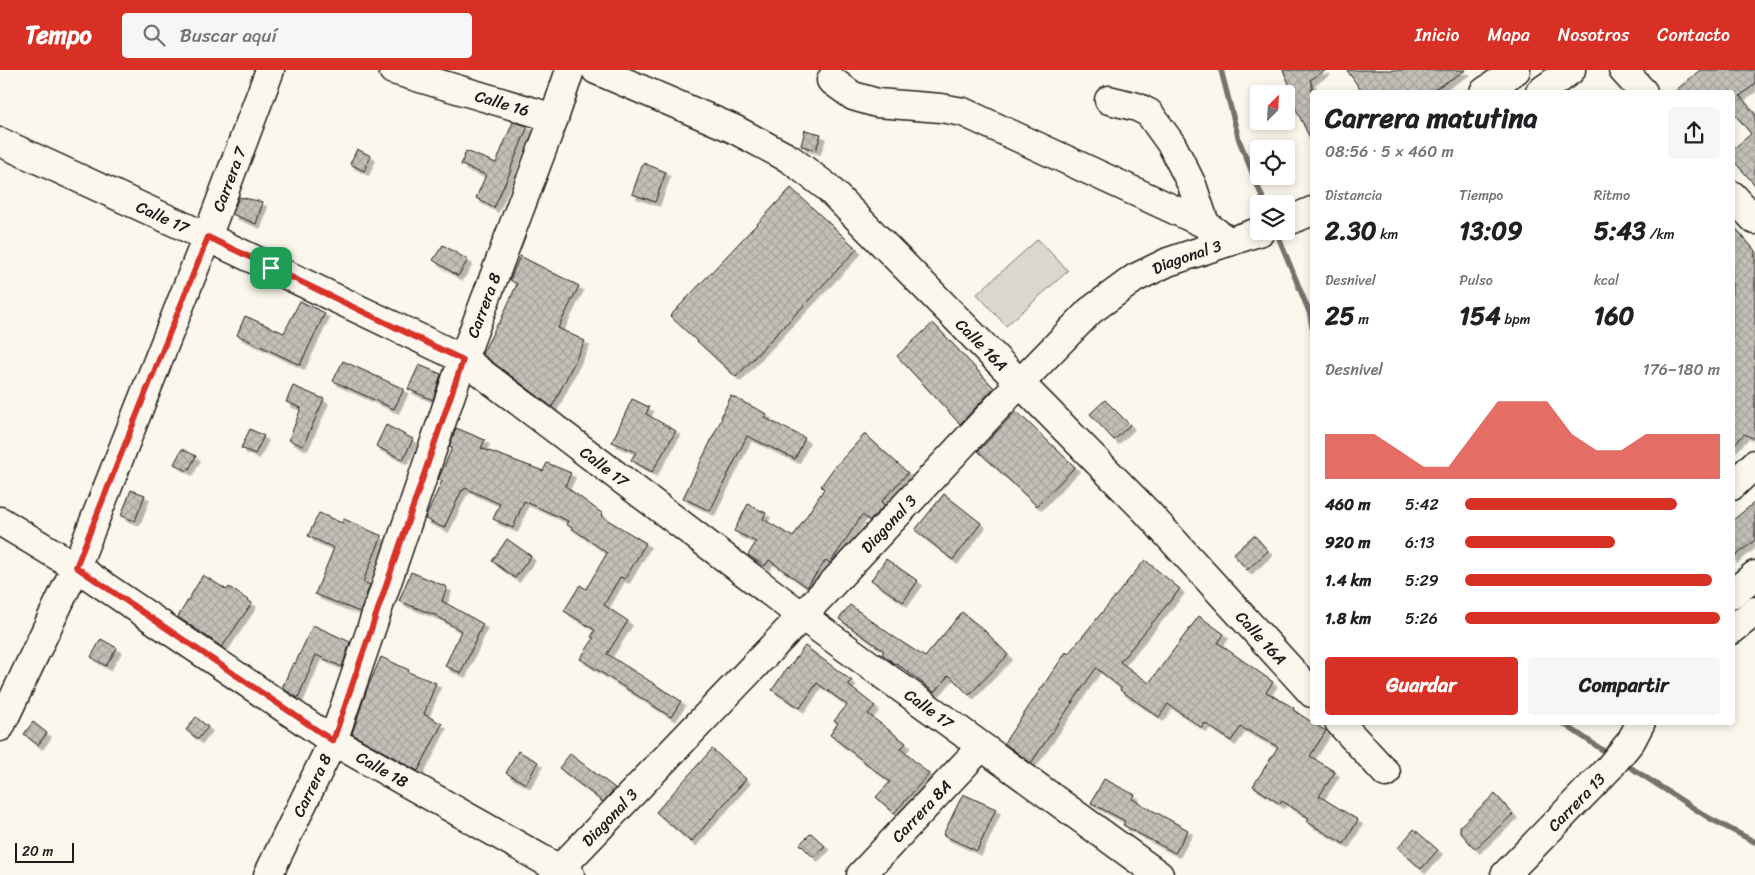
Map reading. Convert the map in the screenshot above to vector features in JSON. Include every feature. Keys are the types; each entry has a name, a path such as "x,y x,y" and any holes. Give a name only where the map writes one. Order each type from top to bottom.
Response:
{"street":[{"name":"Carrera 7","path":"0,727 76,567 208,237 270,70"},
{"name":"Calle 16","path":"393,70 554,118"},
{"name":"Carrera 8","path":"268,875 333,741 463,360 554,118 570,70"},
{"name":"Calle 16A","path":"596,70 734,129 798,165 828,187 1019,384 1147,512 1310,691"},
{"path":"1487,90 1516,70"},
{"path":"1543,90 1571,70"},
{"path":"1623,70 1641,90"},
{"path":"831,80 853,96 877,103 941,108 963,112 1205,224 1244,237"},
{"path":"1109,100 1137,107 1149,113 1172,145 1192,185 1205,224"},
{"name":"Calle 17","path":"0,142 208,237 463,360 802,616 1159,875"},
{"path":"1735,197 1755,220"},
{"name":"Diagonal 3","path":"561,873 1019,384 1090,311 1135,278 1168,262 1244,237"},
{"path":"1735,483 1755,464"},
{"name":"Calle 18","path":"0,521 76,567 333,741 561,873"},
{"path":"1735,592 1755,575"},
{"path":"1735,628 1755,611"},
{"path":"1342,725 1386,773"},
{"name":"Carrera 13","path":"1505,875 1609,768 1636,732"},
{"name":"Carrera 8A","path":"861,875 981,747"}],"shaded area":[{"path":"1038,239 1068,271 1006,326 977,294"}],"building":[{"path":"1283,70 1326,70 1310,80 1312,90 1310,90 1310,138 1295,107 1295,85 1290,85"},
{"path":"1347,70 1466,70 1433,90 1361,90"},
{"path":"1700,70 1755,70 1755,84 1740,96 1755,114 1755,185 1735,162 1735,147 1751,134 1735,115 1735,90 1676,90"},
{"path":"513,122 528,126 494,208 476,198 486,175 461,165 466,151 496,163"},
{"path":"805,130 821,134 816,150 801,146"},
{"path":"357,149 371,156 364,171 350,164"},
{"path":"643,163 666,172 655,202 632,194"},
{"path":"791,188 857,249 736,377 670,316"},
{"path":"239,197 263,202 256,224 232,214"},
{"path":"1735,228 1755,251 1755,439 1744,434 1735,444"},
{"path":"443,245 468,260 458,276 433,260"},
{"path":"520,256 579,286 558,328 585,341 552,407 482,354 499,324 517,284 510,280"},
{"path":"300,301 325,313 300,365 237,335 245,316 284,333"},
{"path":"933,323 994,388 960,424 897,356"},
{"path":"343,361 404,389 394,409 333,381"},
{"path":"419,365 441,374 433,400 408,389"},
{"path":"293,386 324,399 303,446 289,440 301,408 286,402"},
{"path":"731,396 767,414 765,418 805,438 795,459 747,436 710,511 683,498"},
{"path":"632,399 649,407 646,414 676,431 652,472 631,460 636,452 612,442"},
{"path":"1105,400 1130,425 1114,440 1090,414"},
{"path":"1016,411 1075,467 1037,506 978,451"},
{"path":"386,425 413,439 403,460 376,446"},
{"path":"456,428 485,440 481,448 543,471 547,463 571,473 565,486 603,514 601,516 646,543 625,579 620,577 604,605 628,621 607,654 681,701 671,717 580,659 594,638 591,637 595,630 564,611 580,585 586,589 607,553 566,524 568,521 524,501 513,528 493,519 500,504 465,488 462,490 444,528 425,519 442,481 438,480 452,448 449,447"},
{"path":"250,429 264,436 255,454 241,448"},
{"path":"865,434 908,473 881,502 885,505 870,521 862,515 830,563 826,560 807,587 769,560 765,566 748,555 756,542 734,531 748,504 766,513 763,519 793,537 824,489 821,486 833,469"},
{"path":"182,449 196,456 188,471 174,464"},
{"path":"131,490 145,495 135,521 121,516"},
{"path":"944,494 981,523 953,560 915,530"},
{"path":"1755,502 1755,540 1735,557 1735,519"},
{"path":"319,513 342,523 344,519 382,536 363,582 370,585 360,612 315,594 334,548 308,536"},
{"path":"1254,535 1268,551 1247,570 1233,554"},
{"path":"507,539 531,556 515,578 492,561"},
{"path":"886,559 918,581 903,602 871,580"},
{"path":"1145,560 1180,589 1120,662 1149,683 1199,616 1224,634 1218,643 1273,682 1266,692 1294,708 1293,710 1310,721 1310,725 1317,725 1326,731 1310,756 1335,772 1319,796 1358,820 1344,844 1307,822 1309,818 1282,801 1280,804 1253,786 1278,747 1241,727 1231,741 1205,723 1202,728 1168,704 1159,717 1120,690 1121,688 1096,668 1031,763 1004,743 1066,652 1068,654"},
{"path":"411,572 447,587 442,601 483,624 461,673 445,666 461,631 437,616 399,601"},
{"path":"203,575 227,590 229,587 252,603 222,647 178,617"},
{"path":"850,605 925,657 962,612 985,631 1008,655 969,695 949,675 934,692 882,654 884,651 839,619"},
{"path":"313,625 350,642 342,667 316,655 298,698 282,688"},
{"path":"101,639 117,648 106,666 91,657"},
{"path":"805,646 852,681 848,685 875,706 868,714 906,743 901,749 929,774 894,813 876,797 890,782 830,735 838,723 834,721 847,705 817,683 800,708 772,690"},
{"path":"381,657 409,670 408,672 436,683 424,714 442,724 418,771 352,734 367,689"},
{"path":"196,717 208,727 198,739 186,730"},
{"path":"33,722 47,733 38,745 24,734"},
{"path":"712,749 746,779 691,842 656,812"},
{"path":"518,751 538,762 526,784 506,773"},
{"path":"570,754 615,788 603,802 559,768"},
{"path":"1104,779 1135,795 1132,799 1188,830 1175,853 1123,825 1125,821 1091,803"},
{"path":"963,794 996,809 977,851 943,835"},
{"path":"1495,794 1513,814 1475,849 1460,832 1460,826"},
{"path":"1414,829 1438,850 1421,869 1398,848"},
{"path":"811,833 825,846 813,857 800,844"}],"waterway":[{"path":"1221,70 1239,140 1261,195"},
{"path":"1280,240 1310,314"},
{"path":"1565,725 1610,755"},
{"path":"1622,762 1709,818 1755,842"}],"route":[{"path":"208,237 271,268 463,360 333,741 76,567 208,237"}]}
